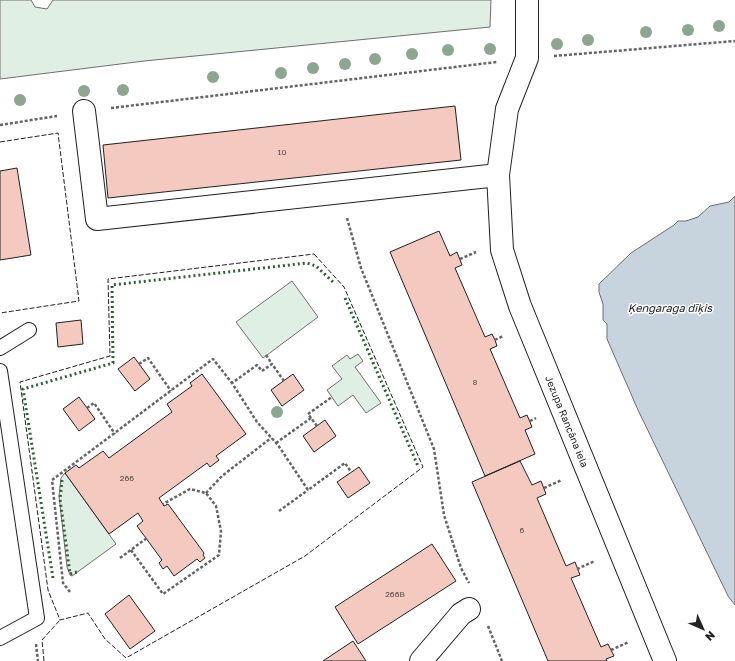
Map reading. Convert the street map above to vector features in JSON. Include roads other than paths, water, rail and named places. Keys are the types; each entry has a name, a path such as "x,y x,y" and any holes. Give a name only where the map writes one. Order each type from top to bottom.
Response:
{"street":[{"name":"Jezupa Rancāna iela","path":"527,0 527,58 507,109 498,175 502,250 520,306 665,661"},
{"path":"84,111 97,219 498,175"},
{"path":"421,661 461,614 469,609"}],"lane":[{"path":"0,348 29,330"},
{"path":"0,372 37,618 0,638"}],"water":[{"name":"Ķengaraga dīķis","path":"735,196 735,605 728,596 638,410 607,339 607,324 603,320 603,304 599,292 599,284 631,253 678,221 686,221 698,217 710,206 729,202"}]}
